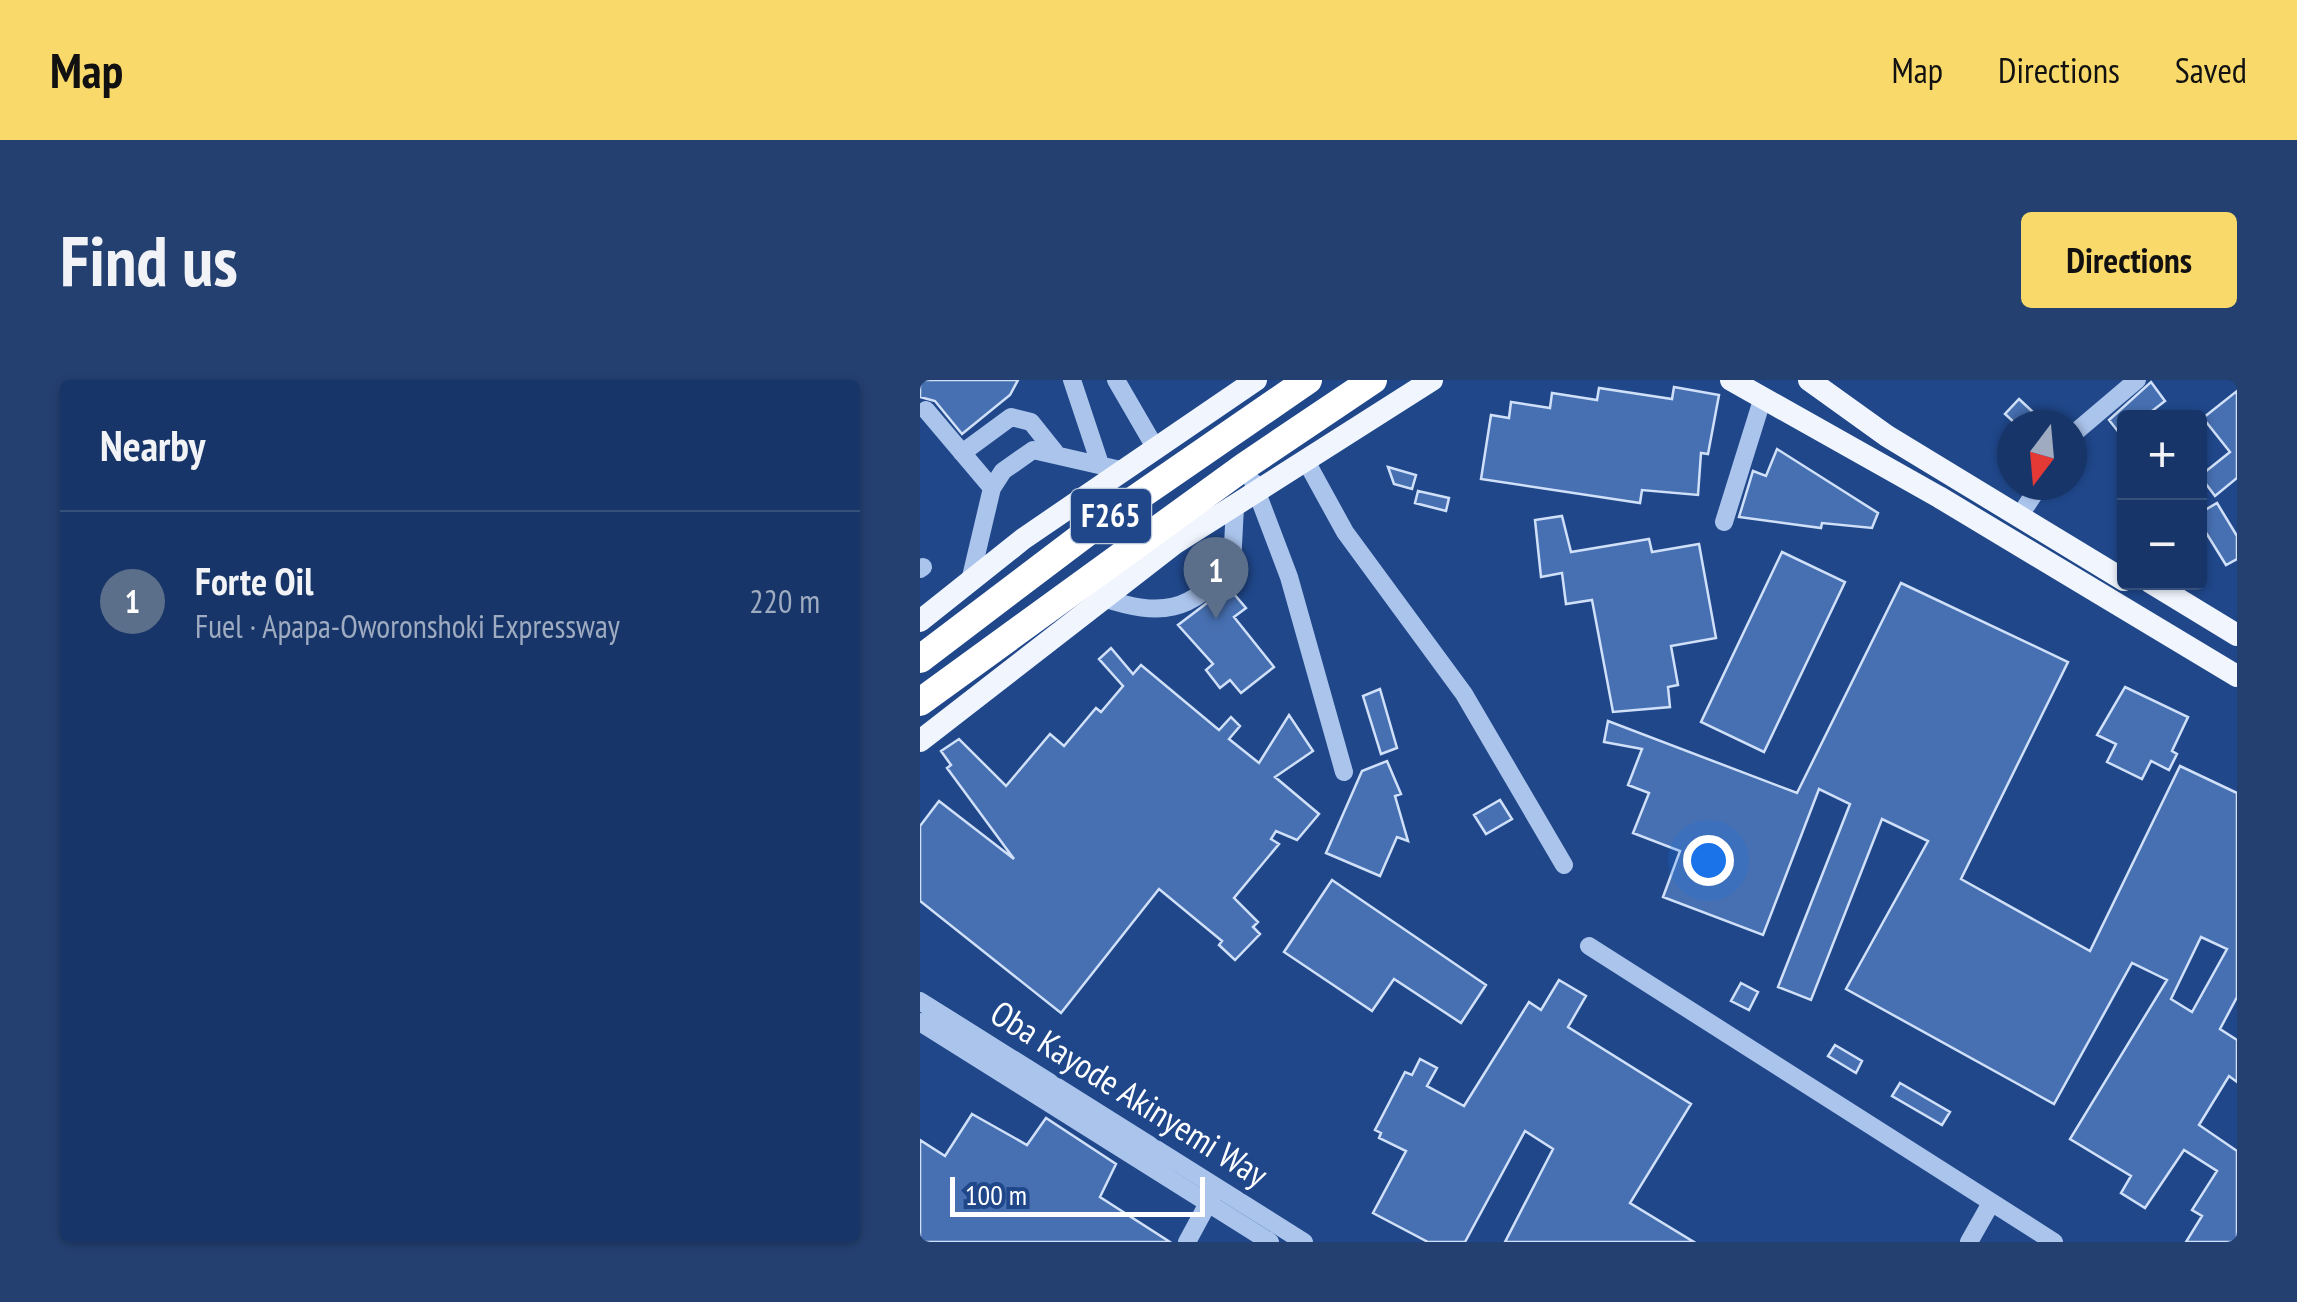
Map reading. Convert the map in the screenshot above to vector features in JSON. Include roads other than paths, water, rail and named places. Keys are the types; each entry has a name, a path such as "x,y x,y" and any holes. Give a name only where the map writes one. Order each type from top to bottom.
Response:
{"highway":[{"name":"F265","path":"920,659 1094,528 1308,380"},
{"name":"F265","path":"920,702 1245,466 1372,380"}],"main road":[{"path":"1196,422 1232,380"},
{"path":"920,621 970,581 1256,380"},
{"path":"1731,380 1762,389 2237,676"},
{"path":"920,741 1174,544 1432,381"},
{"path":"1762,389 1813,386 1900,432 2117,563"},
{"path":"1813,386 1887,436 2117,576"},
{"path":"1813,386 2120,591 2138,616"},
{"path":"2162,590 2237,635"}],"street":[{"path":"1072,380 1100,464"},
{"path":"1116,380 1156,449"},
{"path":"2087,422 2136,380"},
{"path":"1724,522 1762,389"},
{"path":"926,410 992,488"},
{"path":"962,453 1010,417 1030,422 1055,452"},
{"path":"970,581 992,488 1003,471 1033,450 1125,471"},
{"path":"1306,461 1345,532 1464,694 1564,865"},
{"path":"1245,466 1289,577 1344,772"},
{"path":"2026,506 2030,500"},
{"path":"1103,598 1152,611 1175,610 1232,564 1235,506"},
{"path":"1589,946 2054,1242"},
{"name":"Oba Kayode Akinyemi Way","path":"920,1001 1212,1196 1270,1242"},
{"name":"Oba Kayode Akinyemi Way","path":"920,1022 1212,1196 1304,1242"},
{"path":"1186,1242 1212,1196"},
{"path":"1969,1242 1991,1204"}],"place":[{"name":"Forte Oil","path":"1216,619"}]}
